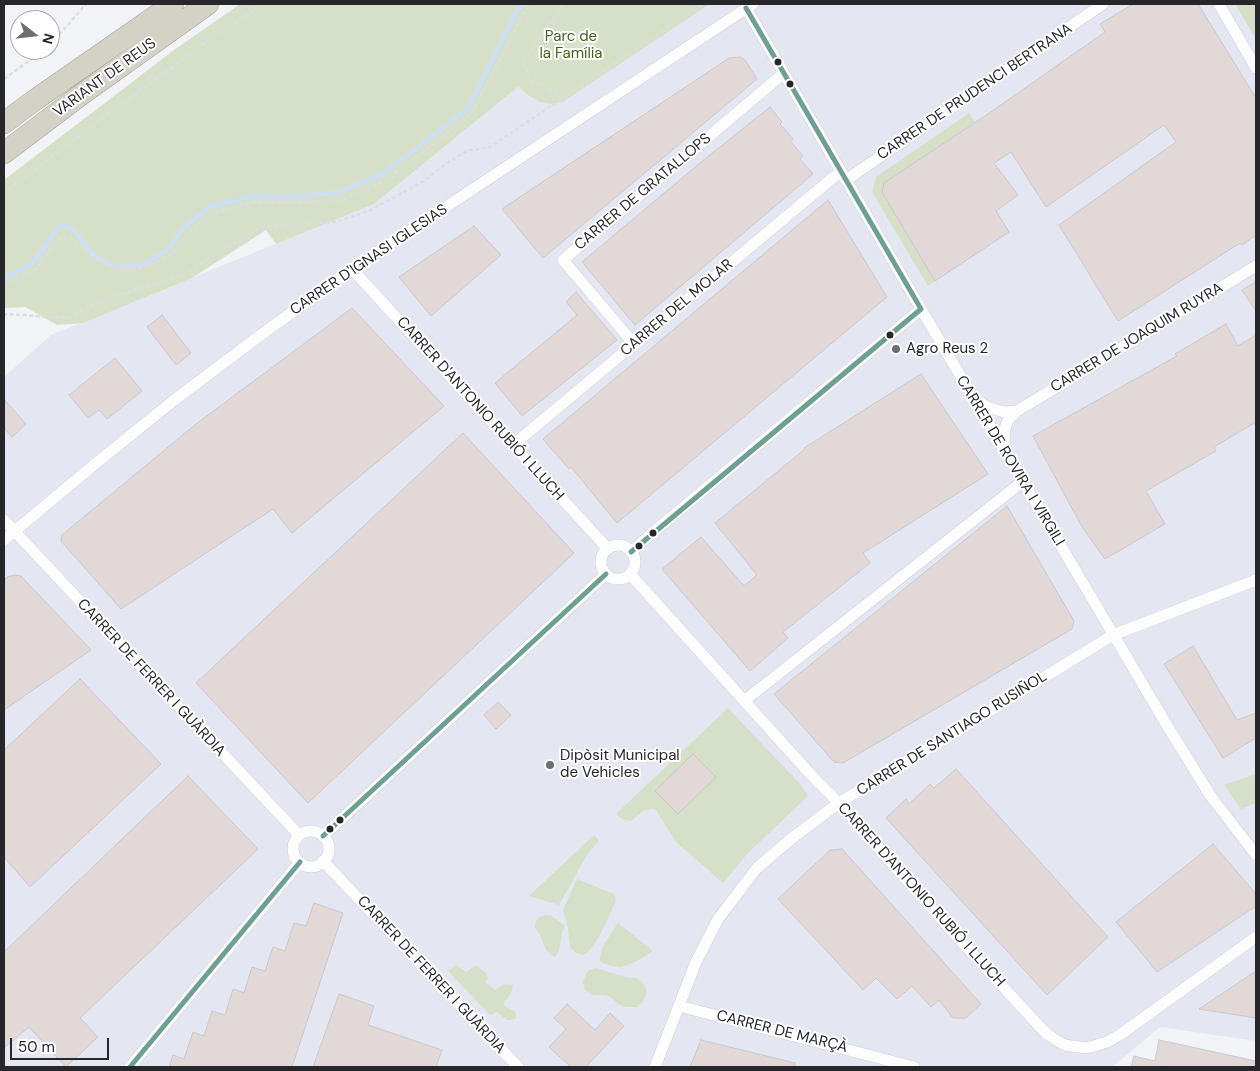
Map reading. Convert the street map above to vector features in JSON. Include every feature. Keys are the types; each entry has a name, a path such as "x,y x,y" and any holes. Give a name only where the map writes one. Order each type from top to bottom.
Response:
{"highway":[{"name":"VARIANT DE REUS","path":"4,123 173,4"},
{"name":"VARIANT DE REUS","path":"4,154 82,94 208,4"}],"street":[{"name":"CARRER DE PRUDENCI BERTRANA","path":"843,176 1103,4"},
{"path":"1219,4 1256,68"},
{"name":"CARRER DE ROVIRA I VIRGILI","path":"749,6 784,73 843,176 1113,635 1210,795 1256,855"},
{"name":"CARRER D'IGNASI IGLESIAS","path":"4,540 173,401 352,269 749,6"},
{"name":"CARRER DE GRATALLOPS","path":"634,344 563,260 784,73"},
{"name":"CARRER DEL MOLAR","path":"513,445 634,344 843,176"},
{"name":"CARRER DE JOAQUIM RUYRA","path":"1009,459 1005,448 1005,428 1008,420 1017,411 1256,266"},
{"name":"CARRER D'ANTONIO RUBIÓ I LLUCH","path":"352,269 608,549"},
{"path":"631,552 920,309"},
{"path":"972,396 985,406 1004,412 1017,411"},
{"path":"744,701 1022,482"},
{"name":"CARRER DE FERRER I GUÀRDIA","path":"4,520 299,835"},
{"path":"615,546 620,546 631,552 635,562 630,574 618,579 606,574 602,568 601,560 604,552 615,546"},
{"path":"323,836 606,574"},
{"name":"CARRER D'ANTONIO RUBIÓ I LLUCH","path":"630,574 812,776 839,803 1040,1028 1056,1040 1065,1045 1086,1048 1114,1038 1256,937"},
{"name":"CARRER DE SANTIAGO RUSIÑOL","path":"655,1067 696,962 718,919 757,868 792,838 839,803 1113,635 1256,580"},
{"path":"311,831 323,836 328,847 323,861 312,866 304,865 300,862 295,856 293,849 294,841 299,835 311,831"},
{"name":"CARRER DE FERRER I GUÀRDIA","path":"323,861 518,1067"},
{"path":"130,1067 300,862"},
{"name":"CARRER DE MARÇÀ","path":"679,1006 914,1067"}],"path":[{"path":"60,33 86,4"},
{"path":"4,194 194,50 263,4"},
{"path":"4,284 36,269 61,237 71,238 93,256 114,268 143,269 172,254 188,233 213,213 252,202 291,203 342,200 386,180 473,111 523,14 531,4"},
{"path":"563,4 523,62 530,80 564,97"},
{"path":"4,316 6,314 69,318 97,302 184,274 262,228 336,222 371,210 424,181 468,150 490,147 703,4"},
{"path":"4,80 31,60"}],"shaded area":[{"path":"710,4 1256,4 1256,1041 1160,1027 1112,1067 4,1067 4,377 51,335 374,204 518,87 528,95 563,102"}],"green space":[{"name":"Parc de la Família","path":"240,4 710,4 563,102 550,104 540,102 518,87 374,204 276,244 266,230 192,278 83,323 57,325 25,307 4,308 4,180 174,50"},
{"path":"1235,4 1256,4 1256,39"},
{"path":"969,113 975,122 884,183 882,192 935,281 928,286 872,192 876,177"},
{"path":"728,708 800,784 808,796 748,853 723,883 676,842 656,810 643,811 631,821 622,819 616,814"},
{"path":"1256,774 1256,803 1241,809 1224,785"},
{"path":"594,835 599,841 588,853 559,905 529,896"},
{"path":"577,879 614,894 616,900 594,945 583,955 575,952 570,947 563,910"},
{"path":"550,915 565,926 562,932 559,951 554,957 546,950 535,927 539,917"},
{"path":"618,923 653,951 635,962 621,967 611,966 600,961 603,946"},
{"path":"456,965 466,972 476,965 486,973 488,979 485,982 495,990 505,984 513,985 512,991 504,1005 515,1011 516,1018 507,1020 497,1012 490,1015 448,971"},
{"path":"596,968 625,977 637,978 645,985 647,993 642,1003 637,1007 624,1007 615,1002 611,997 592,995 585,990 583,982 586,974 589,970"}],"building":[{"path":"1133,4 1198,4 1256,98 1256,235 1242,245 1240,243 1118,321 1059,225 1176,142 1164,125 1046,207 1011,152 994,163 1018,195 996,211 1009,232 935,281 882,192 884,183 988,114 1105,32 1100,24"},
{"path":"740,57 745,60 757,79 543,258 502,209 729,58"},
{"path":"770,107 782,122 780,124 793,139 790,141 803,156 800,159 813,174 635,325 582,262"},
{"path":"828,200 887,297 617,523 571,467 569,469 543,439"},
{"path":"474,226 501,255 431,316 399,277"},
{"path":"1256,282 1256,311 1242,290"},
{"path":"576,292 617,340 522,416 495,383 577,315 566,302"},
{"path":"352,308 444,406 292,533 273,509 121,609 61,541 62,535 196,424"},
{"path":"162,315 191,353 176,365 147,327"},
{"path":"1226,324 1238,346 1256,335 1256,422 1214,447 1216,451 1146,491 1165,524 1105,559 1082,527 1033,436 1177,356 1175,354"},
{"path":"115,358 142,391 107,419 99,410 88,418 69,395"},
{"path":"921,374 988,474 863,553 870,563 783,632 788,638 750,671 662,569 701,537 744,586 757,575 715,523 804,448"},
{"path":"4,399 26,424 12,437 4,428"},
{"path":"463,433 574,553 308,803 196,683"},
{"path":"1007,506 1074,621 1072,629 843,763 834,762 774,694"},
{"path":"15,575 21,576 91,650 4,710 4,580"},
{"path":"1193,646 1237,720 1256,713 1256,738 1223,758 1164,664"},
{"path":"80,679 161,764 30,887 4,857 4,750"},
{"path":"498,702 511,715 496,729 484,715"},
{"path":"693,754 716,777 678,814 655,791"},
{"path":"956,769 1108,937 1047,995 886,818 906,799 909,804 930,784 934,788"},
{"path":"188,776 258,849 80,1018 98,1037 66,1067 29,1027 4,1048 4,952"},
{"path":"1213,844 1256,894 1256,906 1157,972 1116,922"},
{"path":"842,849 981,1004 966,1018 953,1018 939,1000 931,1007 912,986 897,999 876,978 863,990 778,899 830,850"},
{"path":"314,903 343,913 292,1067 169,1067 173,1055 184,1059 193,1032 204,1036 212,1011 225,1015 233,989 244,993 252,967 265,971 273,947 285,951 294,923 306,926"},
{"path":"1256,971 1256,1018 1199,1009"},
{"path":"339,994 374,1006 368,1025 442,1050 436,1067 313,1067"},
{"path":"567,1004 595,1030 610,1013 624,1026 586,1067 571,1067 549,1047 566,1029 554,1018"},
{"path":"701,1040 795,1063 795,1067 690,1067"},
{"path":"1159,1040 1256,1061 1256,1067 1131,1067 1134,1056 1155,1061"}],"waterway":[{"path":"4,278 33,263 59,227 65,225 73,230 95,256 115,267 141,266 166,251 183,229 208,207 252,196 292,197 340,192 382,174 468,108 517,11 523,4"}],"transit line":[{"path":"746,8 921,309"},
{"path":"631,552 921,309"},
{"path":"323,836 606,574"},
{"path":"130,1067 300,862"}],"place":[{"name":"Agro Reus 2","path":"896,349"},
{"name":"Dipòsit Municipal de Vehicles","path":"550,765"}]}
